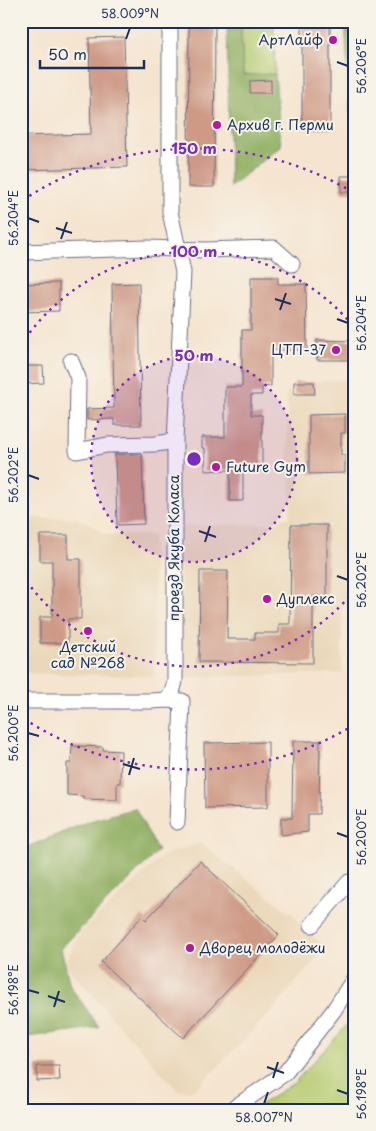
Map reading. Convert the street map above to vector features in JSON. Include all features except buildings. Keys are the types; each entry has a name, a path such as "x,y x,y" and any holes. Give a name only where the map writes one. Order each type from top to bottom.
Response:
{"street":[{"name":"проезд Якуба Коласа","path":"159,700 172,693 174,681 175,441 183,272 170,212 170,21"},
{"path":"21,252 178,248 274,248 292,264"},
{"path":"71,361 78,378 77,451 107,445 156,444 175,441"},
{"path":"21,701 182,700 176,822"},
{"path":"312,926 350,882"},
{"path":"231,1110 284,1073 334,1010 355,977"}],"shaded area":[{"name":"Дуплекс","path":"355,379 355,524 349,524 351,592 355,600 351,606 342,606 342,673 179,678 181,526 275,524 281,519 290,518 291,479 288,473 287,392 314,394 314,382"},
{"name":"Детский сад №268","path":"21,518 75,518 87,522 106,535 153,535 155,676 21,673"},
{"path":"201,843 291,914 325,948 269,1014 195,1090 178,1091 64,964 81,932 165,854"}],"green space":[{"path":"227,21 275,21 274,23 241,25 243,75 275,74 281,146 230,187"},
{"path":"345,21 355,21 355,109 350,111"},
{"path":"274,23 275,74 243,75 241,25"},
{"path":"135,808 158,851 61,948 70,986 99,1027 21,1038 21,848 90,821"},
{"path":"355,1013 355,1110 252,1110 294,1083 349,1023"}],"place":[{"name":"АртЛайф","path":"333,40"},
{"name":"Архив г. Перми","path":"217,125"},
{"name":"ЦТП-37","path":"336,350"},
{"name":"Future Gym","path":"216,467"},
{"name":"Дуплекс","path":"267,599"},
{"name":"Детский сад №268","path":"88,631"},
{"name":"Дворец молодёжи","path":"190,948"}]}
